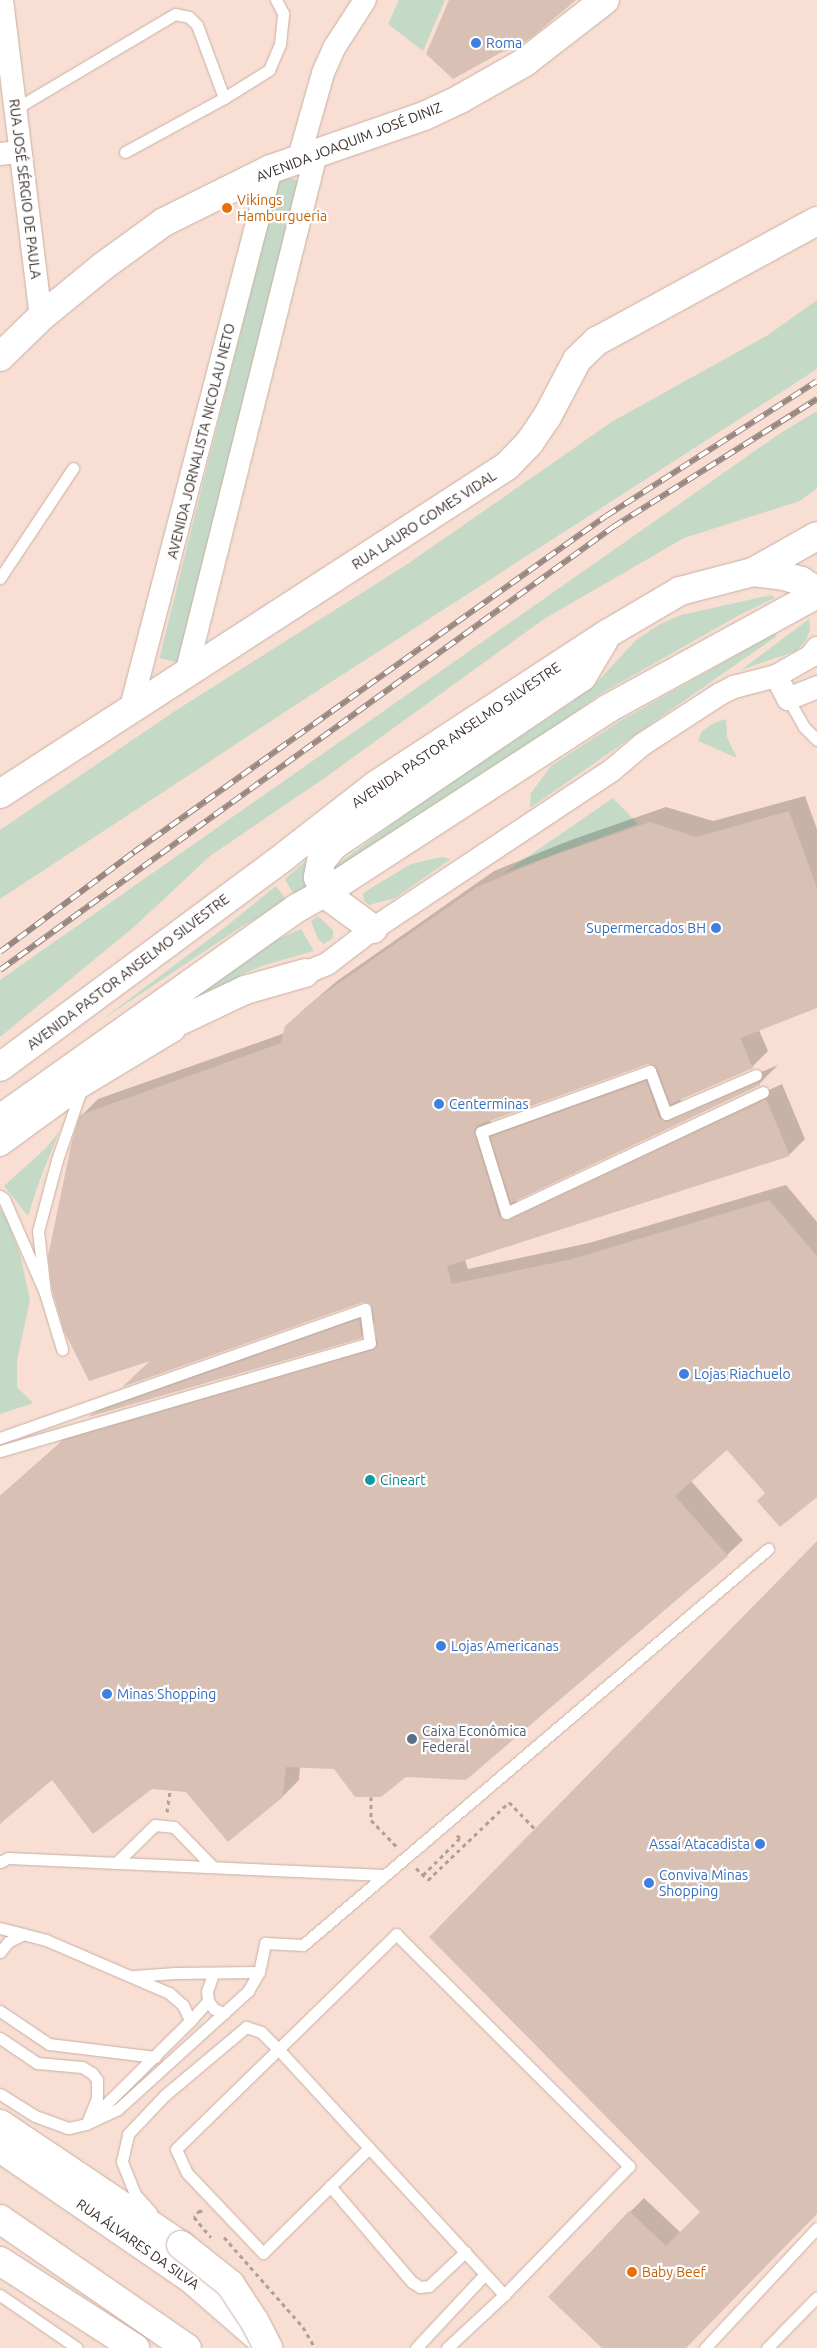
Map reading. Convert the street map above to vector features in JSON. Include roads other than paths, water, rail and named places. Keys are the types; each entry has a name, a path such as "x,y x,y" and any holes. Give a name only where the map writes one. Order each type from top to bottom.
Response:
{"main road":[{"name":"AVENIDA JOAQUIM JOSÉ DINIZ","path":"0,357 41,318 102,268 164,222 271,169 424,116 460,99 525,62 605,0"},
{"name":"RUA LAURO GOMES VIDAL","path":"0,794 130,712 507,466 530,442 547,417 577,360 597,341 817,220"},
{"name":"AVENIDA PASTOR ANSELMO SILVESTRE","path":"0,1067 286,855 376,785 607,634 680,591 753,572 817,536"},
{"path":"0,1118 297,908 324,893 607,708 817,593 801,581 792,578 753,572"},
{"path":"374,929 324,893 318,878 321,861 333,846 582,677 607,634"},
{"path":"106,1044 173,1024 246,990 305,973"},
{"path":"0,2124 180,2244 230,2284 270,2348"},
{"name":"RUA ÁLVARES DA SILVA","path":"0,2148 190,2278 270,2348"},
{"path":"0,2219 187,2348"},
{"path":"0,2261 135,2348"}],"street":[{"name":"RUA JOSÉ SÉRGIO DE PAULA","path":"2,0 15,109 10,153 41,318"},
{"path":"186,674 307,158 323,72 334,48 365,0"},
{"name":"AVENIDA JORNALISTA NICOLAU NETO","path":"130,712 271,169"},
{"path":"0,1145 82,1085 175,1030 228,1004 327,964 374,929 611,771 643,744 720,694 734,687 776,676 811,656 817,648"},
{"path":"776,676 788,699 817,687"}],"lane":[{"path":"125,152 224,98 269,70 280,44 283,13 276,0"},
{"path":"15,109 175,14 189,17 197,25 224,98"},
{"path":"0,578 73,468"},
{"path":"788,699 804,727 817,740"},
{"path":"756,1075 666,1114 650,1071 481,1132 506,1213 763,1092"},
{"path":"45,1294 38,1231 57,1160 82,1085"},
{"path":"0,1196 4,1199 45,1294 62,1349"},
{"path":"0,1438 365,1309 370,1343 0,1451"},
{"path":"0,2094 34,2116 68,2128 86,2124 118,2109 248,1991 259,1972 265,1943 303,1945 768,1549"},
{"path":"116,1862 156,1825 174,1827 213,1867"},
{"path":"0,1862 8,1858 384,1875"},
{"path":"0,1928 46,1940 169,1993 183,2005 190,2021"},
{"path":"0,1952 8,1942 23,1934"},
{"path":"369,2148 263,2253 187,2173 176,2149 396,1934 629,2166 504,2295 447,2348"},
{"path":"131,1976 175,1973 259,1972"},
{"path":"213,1974 207,1991 208,2001 214,2009 224,2013"},
{"path":"86,2124 155,2057 208,2001"},
{"path":"0,2011 49,2044 112,2050 155,2057"},
{"path":"180,2244 134,2194 122,2160 128,2134 165,2095 246,2027 261,2032 279,2050 504,2295"},
{"path":"0,2038 37,2063 82,2068 92,2073 97,2080 97,2098 86,2124"},
{"path":"330,2186 412,2282 420,2287 429,2286 465,2252"},
{"path":"705,2348 817,2228"},
{"path":"416,2348 485,2274"},
{"path":"0,2295 77,2348"},
{"path":"767,2348 817,2298"}],"railway":[{"path":"0,952 134,852 606,516 817,381"},
{"path":"0,970 613,527 817,399"}],"place":[{"name":"Roma","path":"476,43"},
{"name":"Vikings Hamburgueria","path":"227,208"},
{"name":"Supermercados BH","path":"716,928"},
{"name":"Centerminas","path":"439,1104"},
{"name":"Lojas Riachuelo","path":"684,1374"},
{"name":"Cineart","path":"370,1480"},
{"name":"Lojas Americanas","path":"441,1646"},
{"name":"Minas Shopping","path":"107,1694"},
{"name":"Caixa Econômica Federal","path":"412,1739"},
{"name":"Assaí Atacadista","path":"760,1844"},
{"name":"Conviva Minas Shopping","path":"649,1883"},
{"name":"Baby Beef","path":"632,2272"}]}
